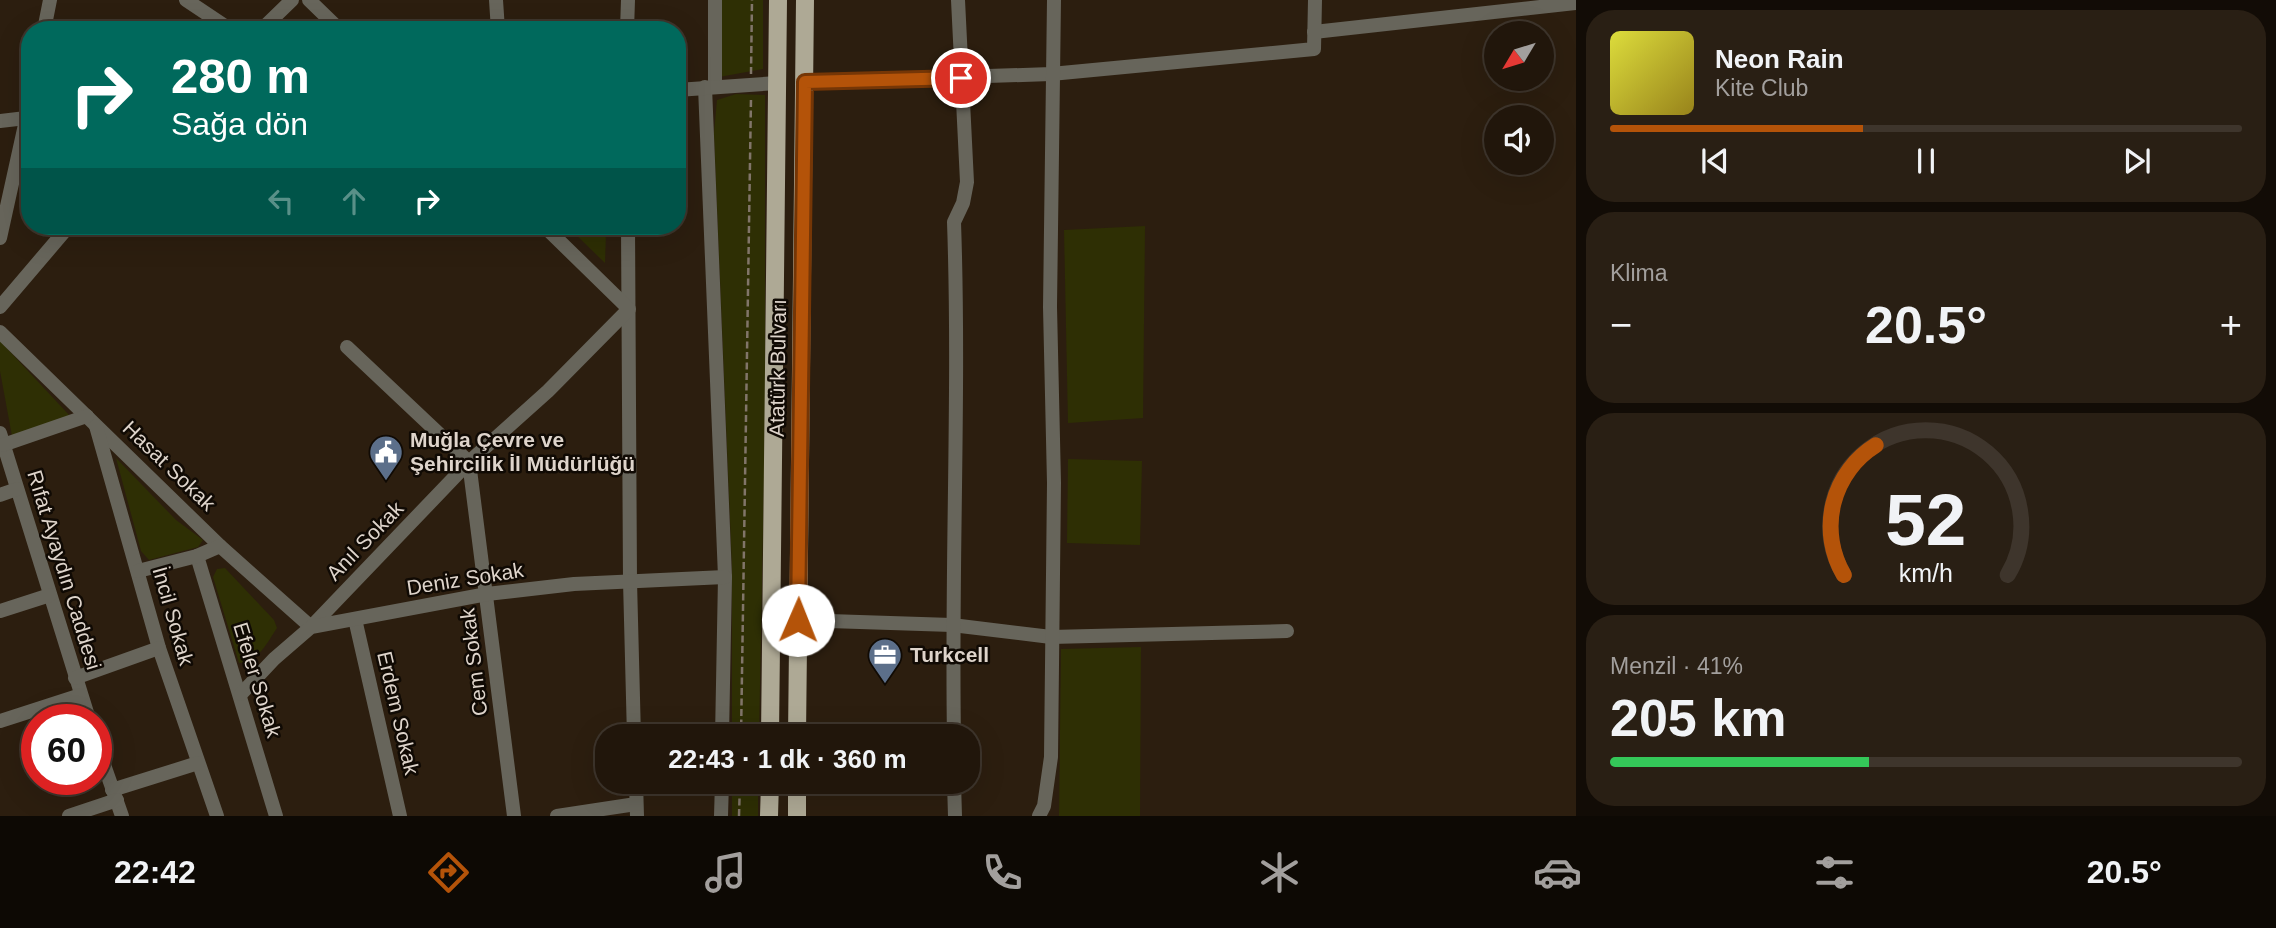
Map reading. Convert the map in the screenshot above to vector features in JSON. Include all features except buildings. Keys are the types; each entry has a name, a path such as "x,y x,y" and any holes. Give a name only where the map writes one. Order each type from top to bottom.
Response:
{"main road":[{"name":"Atatürk Bulvarı","path":"770,724 778,0"},
{"name":"Atatürk Bulvarı","path":"797,724 805,0"},
{"path":"777,83 805,82"},
{"path":"769,816 770,794"},
{"path":"797,794 797,816"}],"street":[{"path":"46,21 50,0"},
{"path":"186,0 218,21"},
{"path":"270,21 292,0"},
{"path":"309,0 331,21"},
{"path":"496,0 497,21"},
{"path":"627,21 628,0"},
{"path":"715,0 710,87 725,577 722,724"},
{"path":"954,724 952,625 957,412 954,222 963,203 967,182 958,0"},
{"path":"1039,816 1045,806 1051,757 1054,483 1050,307 1054,187 1051,74 1054,0"},
{"path":"805,82 1051,74 1314,49 1315,0"},
{"path":"1314,32 1576,3"},
{"path":"686,89 777,83"},
{"path":"0,121 21,119"},
{"path":"0,238 21,141"},
{"path":"0,307 61,235"},
{"path":"553,235 629,309"},
{"path":"628,235 634,724"},
{"name":"Anıl Sokak","path":"311,627 469,462 548,391 629,309"},
{"name":"Hasat Sokak","path":"0,332 220,546 311,627"},
{"path":"348,347 469,462"},
{"path":"2,439 91,420"},
{"name":"İncil Sokak","path":"91,420 159,648 217,816"},
{"name":"Rıfat Ayaydın Caddesi","path":"2,439 84,704"},
{"name":"Cem Sokak","path":"469,462 514,816"},
{"path":"0,495 17,489"},
{"path":"138,571 197,556 220,546"},
{"name":"Efeler Sokak","path":"197,556 276,816"},
{"name":"Deniz Sokak","path":"311,627 487,594 725,577"},
{"path":"0,611 50,595"},
{"name":"Erdem Sokak","path":"355,619 400,816"},
{"path":"798,620 952,625 1051,637 1287,631"},
{"path":"241,694 274,659 311,627"},
{"path":"75,678 159,648"},
{"path":"0,721 81,695"},
{"path":"69,816 114,795 198,763"},
{"path":"112,789 122,816"},
{"path":"721,816 722,794"},
{"path":"954,794 955,816"},
{"path":"557,816 637,810"}],"path":[{"path":"740,724 751,0"},
{"path":"739,816 740,794"}],"shaded area":[{"path":"720,0 763,0 763,69 719,77"},
{"path":"736,94 765,95 765,424 759,724 732,724 732,568 714,133 717,100"},
{"path":"1145,226 1143,418 1068,423 1064,230"},
{"path":"576,235 606,235 605,263"},
{"path":"0,341 70,416 12,436 0,371"},
{"path":"116,458 176,520 203,540 198,547 149,560 141,551"},
{"path":"1068,459 1142,461 1140,545 1067,543"},
{"path":"225,568 274,620 277,628 257,655 246,662 239,663 213,577 217,569"},
{"path":"1141,647 1140,816 1059,816 1061,649"},
{"path":"732,794 758,794 758,816 732,816"}],"place":[{"name":"Muğla Çevre ve Şehircilik İl Müdürlüğü","path":"386,482"},
{"name":"Turkcell","path":"885,685"}],"route":[{"path":"798,620 805,82 961,78"}]}
